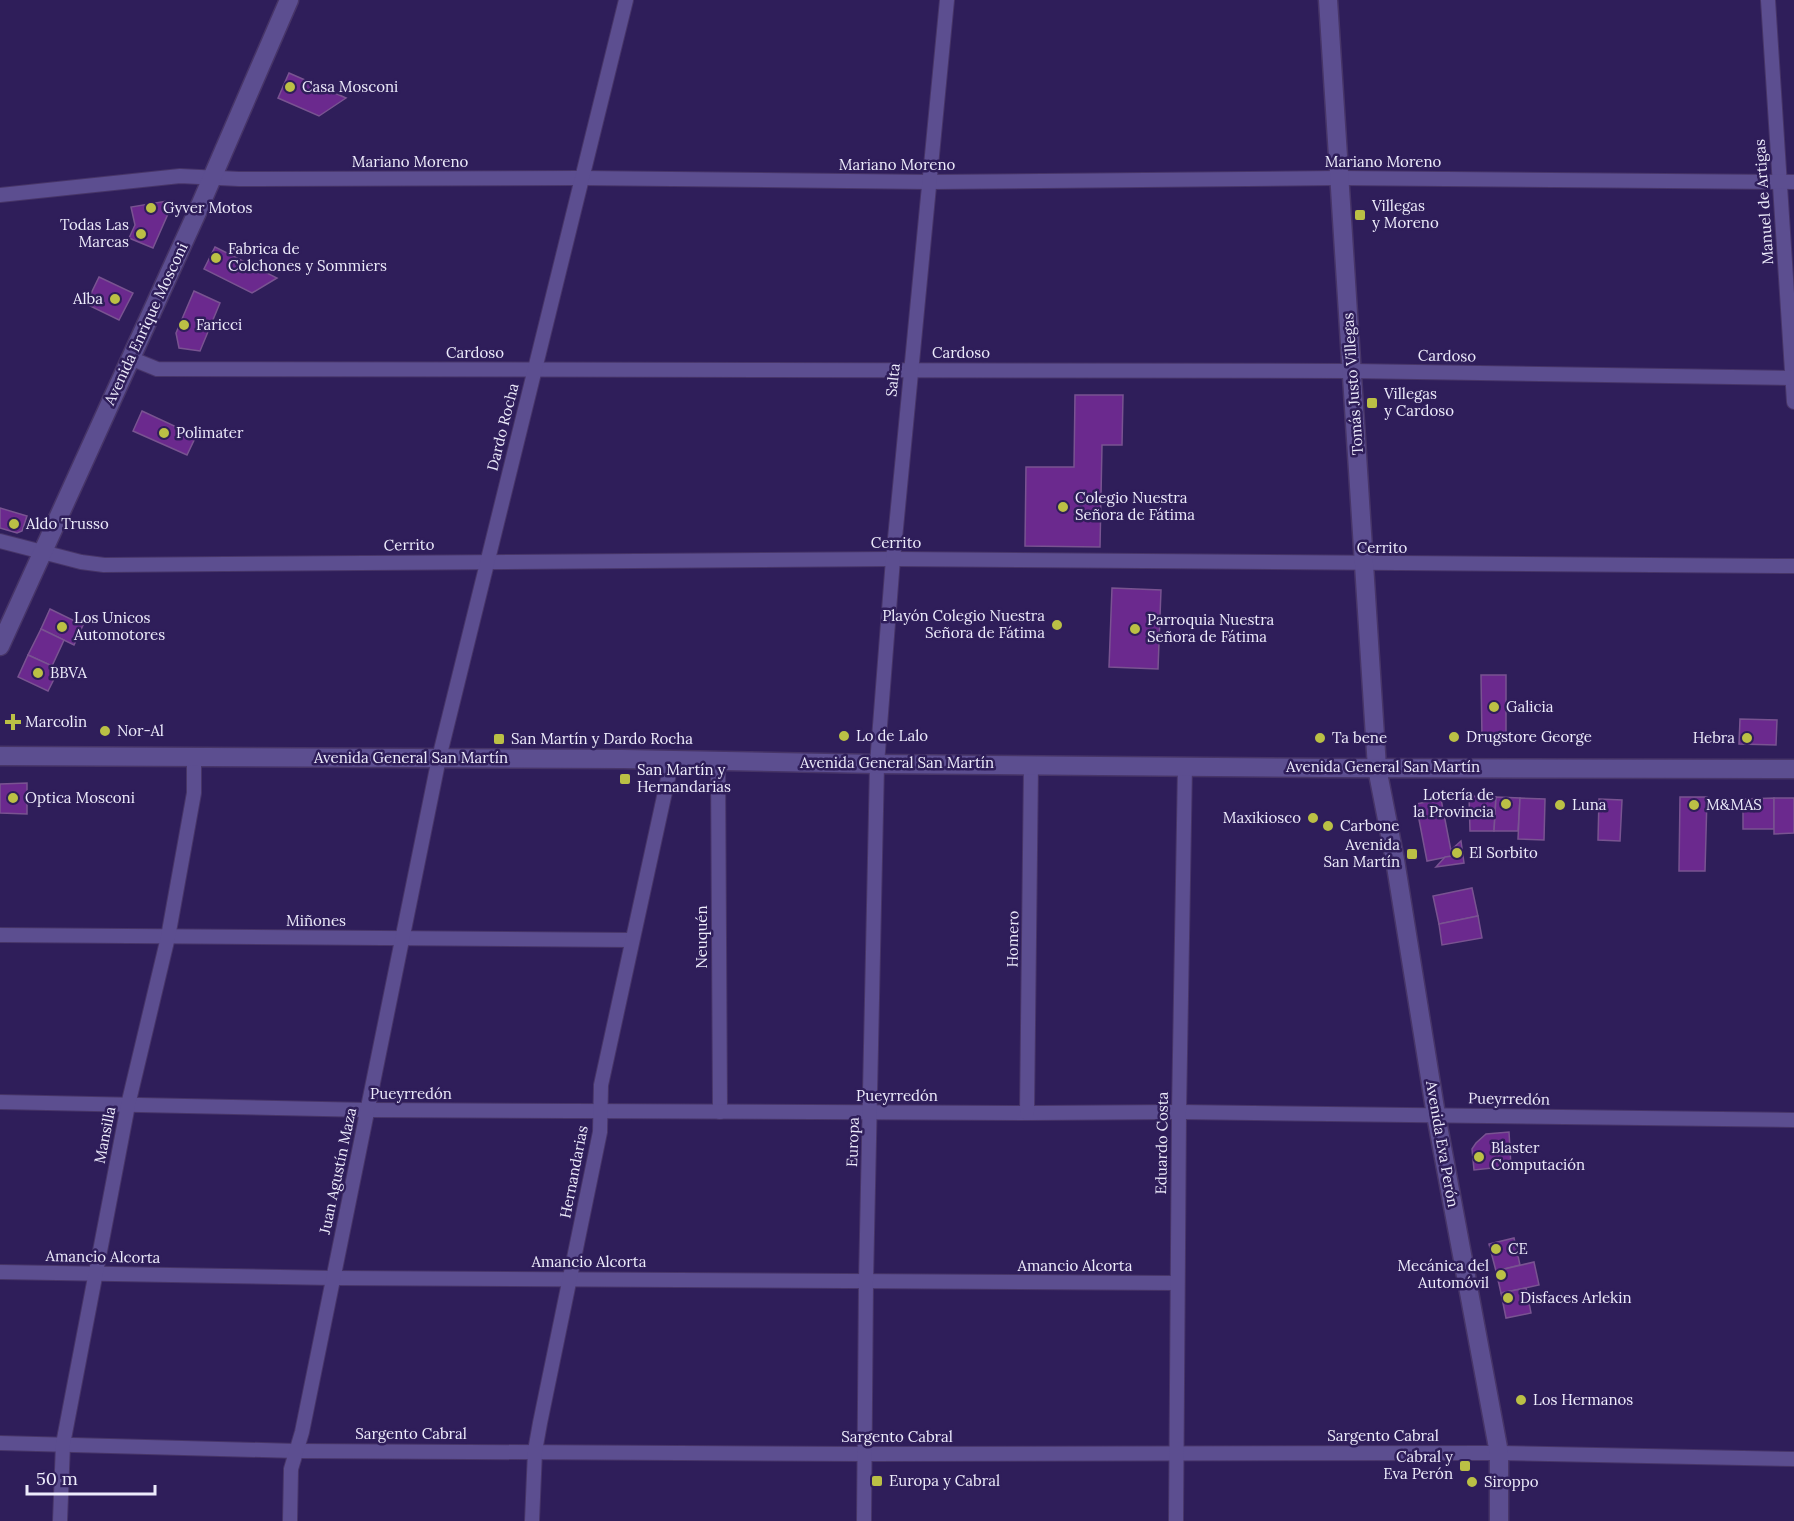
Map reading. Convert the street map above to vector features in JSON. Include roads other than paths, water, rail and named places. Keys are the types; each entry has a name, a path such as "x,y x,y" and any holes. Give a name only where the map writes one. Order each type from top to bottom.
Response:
{"main road":[{"name":"Avenida Enrique Mosconi","path":"0,646 289,0"},
{"name":"Tomás Justo Villegas","path":"1328,0 1377,768"},
{"name":"Avenida General San Martín","path":"0,756 672,760 1377,768 1794,769"},
{"name":"Avenida Eva Perón","path":"1377,768 1395,860 1436,1115 1499,1453 1499,1521"}],"street":[{"name":"Dardo Rocha","path":"439,758 626,0"},
{"name":"Salta","path":"877,764 893,559 946,0"},
{"name":"Manuel de Artigas","path":"1768,0 1794,402"},
{"name":"Mariano Moreno","path":"0,195 180,176 239,179 581,178 930,182 1339,178 1794,182"},
{"name":"Cardoso","path":"130,358 157,369 1353,371 1793,378"},
{"name":"Cerrito","path":"0,542 81,562 104,565 893,559 1794,566"},
{"name":"Mansilla","path":"60,1521 63,1444 128,1105 168,937 194,793 194,757"},
{"name":"Juan Agustín Maza","path":"290,1521 291,1469 302,1432 439,758"},
{"name":"Hernandarias","path":"532,1521 536,1451 600,1132 601,1085 672,760"},
{"name":"Neuquén","path":"718,762 720,1112"},
{"name":"Europa","path":"864,1521 866,1281 877,764"},
{"name":"Homero","path":"1027,1113 1031,764"},
{"name":"Eduardo Costa","path":"1176,1521 1179,1112 1185,765"},
{"name":"Miñones","path":"0,935 631,940"},
{"name":"Pueyrredón","path":"0,1102 368,1110 1179,1112 1794,1120"},
{"name":"Amancio Alcorta","path":"0,1272 333,1278 1177,1283"},
{"name":"Sargento Cabral","path":"0,1443 296,1450 865,1454 1499,1453 1794,1460"}],"place":[{"name":"Casa Mosconi","path":"290,87"},
{"name":"Gyver Motos","path":"151,208"},
{"name":"Villegas y Moreno","path":"1360,215"},
{"name":"Todas Las Marcas","path":"141,234"},
{"name":"Fabrica de Colchones y Sommiers","path":"216,258"},
{"name":"Alba","path":"115,299"},
{"name":"Faricci","path":"184,325"},
{"name":"Villegas y Cardoso","path":"1372,403"},
{"name":"Polimater","path":"164,433"},
{"name":"Colegio Nuestra Señora de Fátima","path":"1063,507"},
{"name":"Aldo Trusso","path":"14,524"},
{"name":"Playón Colegio Nuestra Señora de Fátima","path":"1057,625"},
{"name":"Los Unicos Automotores","path":"62,627"},
{"name":"Parroquia Nuestra Señora de Fátima","path":"1135,629"},
{"name":"BBVA","path":"38,673"},
{"name":"Galicia","path":"1494,707"},
{"name":"Marcolin","path":"13,722"},
{"name":"Nor-Al","path":"105,731"},
{"name":"Lo de Lalo","path":"844,736"},
{"name":"Drugstore George","path":"1454,737"},
{"name":"Ta bene","path":"1320,738"},
{"name":"Hebra","path":"1747,738"},
{"name":"San Martín y Dardo Rocha","path":"499,739"},
{"name":"San Martín y Hernandarias","path":"625,779"},
{"name":"Optica Mosconi","path":"13,798"},
{"name":"Lotería de la Provincia","path":"1506,804"},
{"name":"Luna","path":"1560,805"},
{"name":"M&MAS","path":"1694,805"},
{"name":"Maxikiosco","path":"1313,818"},
{"name":"Carbone","path":"1328,826"},
{"name":"El Sorbito","path":"1457,853"},
{"name":"Avenida San Martín","path":"1412,854"},
{"name":"Blaster Computación","path":"1479,1157"},
{"name":"CE","path":"1496,1249"},
{"name":"Mecánica del Automóvil","path":"1501,1275"},
{"name":"Disfaces Arlekin","path":"1508,1298"},
{"name":"Los Hermanos","path":"1521,1400"},
{"name":"Cabral y Eva Perón","path":"1465,1466"},
{"name":"Europa y Cabral","path":"877,1481"},
{"name":"Siroppo","path":"1472,1482"}]}
